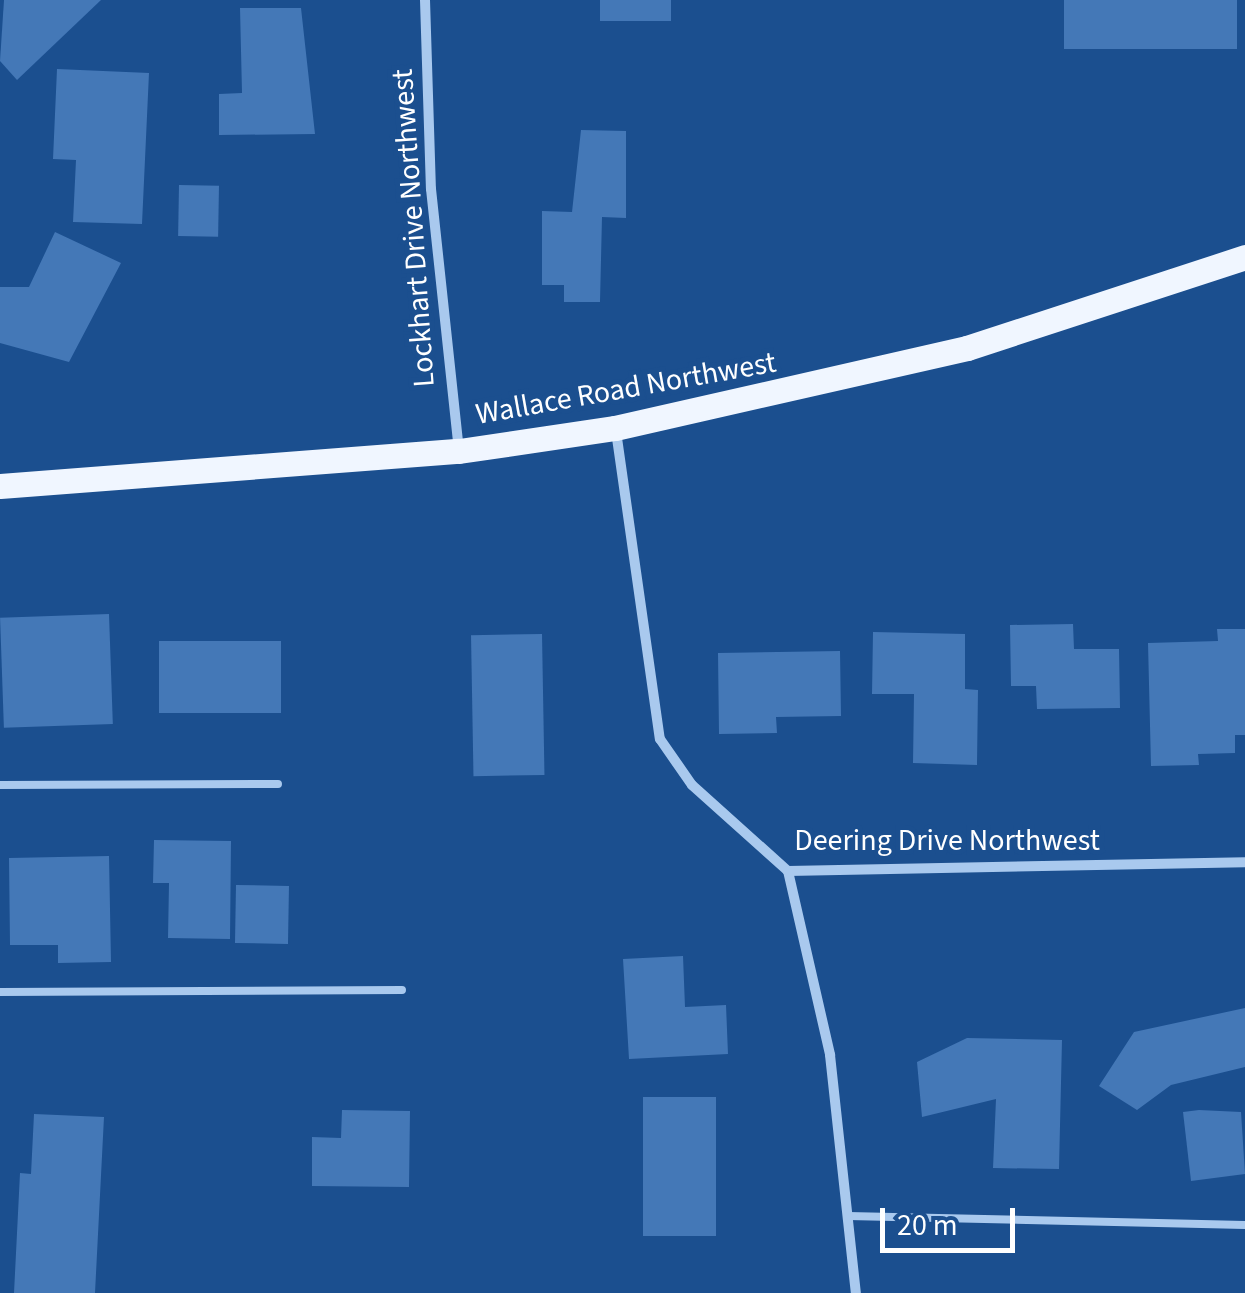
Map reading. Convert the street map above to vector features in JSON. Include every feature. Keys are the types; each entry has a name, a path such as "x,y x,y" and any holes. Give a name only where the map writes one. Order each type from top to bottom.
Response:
{"main road":[{"name":"Wallace Road Northwest","path":"0,486 459,451 615,428 967,348 1245,257"}],"street":[{"name":"Lockhart Drive Northwest","path":"426,0 432,189 459,451"},
{"name":"Deering Drive Northwest","path":"615,428 660,739 692,786 788,872 1245,862"},
{"path":"788,872 830,1055 856,1293"}],"lane":[{"path":"0,785 278,784"},
{"path":"0,992 402,990"},
{"path":"848,1216 1245,1225"}],"building":[{"path":"4,0 101,0 17,80 0,61"},
{"path":"600,0 671,0 671,21 600,21"},
{"path":"1064,0 1237,0 1237,49 1064,49"},
{"path":"240,8 301,8 315,134 219,135 219,94 242,93"},
{"path":"57,69 149,73 142,224 73,222 76,160 53,159"},
{"path":"581,130 626,131 626,218 602,217 600,302 564,302 564,285 542,285 542,211 572,212"},
{"path":"179,185 219,186 218,237 178,236"},
{"path":"55,232 121,263 69,362 0,343 0,287 29,287"},
{"path":"109,614 113,724 4,728 0,618"},
{"path":"1073,624 1074,649 1119,649 1120,708 1037,709 1036,686 1011,686 1010,625"},
{"path":"1217,629 1245,629 1245,735 1235,735 1235,753 1198,754 1199,765 1151,766 1148,643 1218,641"},
{"path":"873,632 965,634 965,689 978,690 977,765 913,763 914,694 872,694"},
{"path":"542,634 544,775 473,776 471,635"},
{"path":"159,641 281,641 281,713 159,713"},
{"path":"840,651 841,716 776,717 777,733 719,734 718,653"},
{"path":"154,840 231,841 230,939 168,938 169,883 153,883"},
{"path":"109,856 111,962 58,963 58,945 10,945 9,858"},
{"path":"236,885 289,886 288,944 235,943"},
{"path":"683,956 685,1007 726,1005 728,1054 629,1059 623,959"},
{"path":"1245,1008 1245,1067 1171,1085 1137,1110 1099,1086 1134,1032"},
{"path":"967,1038 1062,1040 1059,1169 993,1168 996,1099 922,1117 917,1062"},
{"path":"643,1097 716,1097 716,1236 643,1236"},
{"path":"342,1110 410,1111 409,1187 312,1186 312,1137 341,1138"},
{"path":"1183,1112 1241,1112 1245,1174 1191,1181"},
{"path":"34,1114 104,1117 95,1293 14,1293 20,1173 31,1174"}]}
